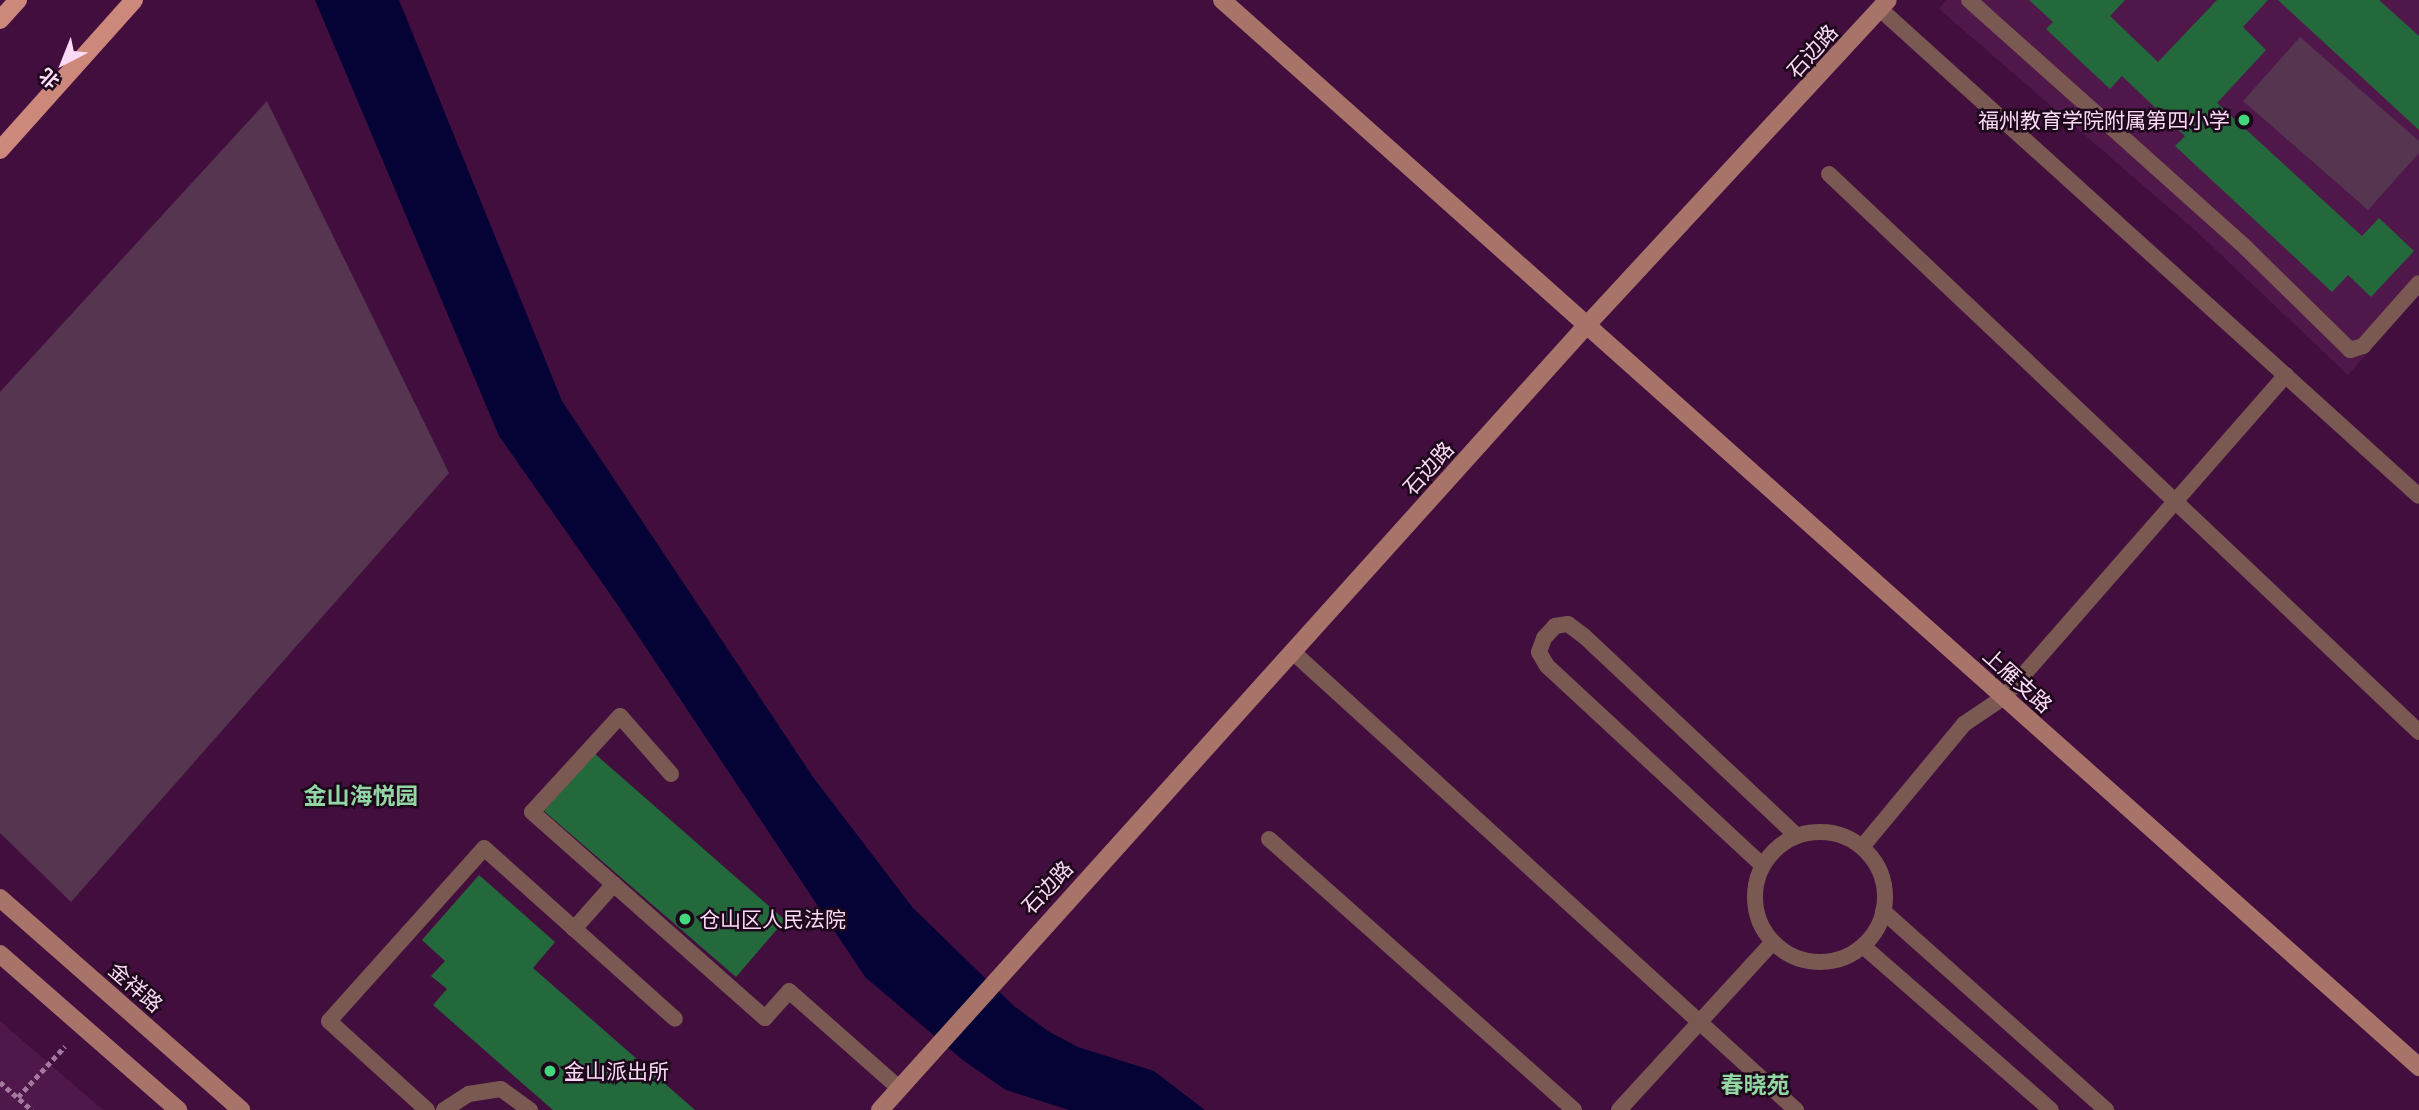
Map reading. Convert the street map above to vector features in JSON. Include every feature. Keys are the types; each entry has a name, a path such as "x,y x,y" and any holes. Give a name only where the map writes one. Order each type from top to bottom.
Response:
{"main road":[{"path":"0,20 18,0"},
{"path":"0,150 134,0"}],"street":[{"name":"上雁支路","path":"1222,0 2419,1067"},
{"name":"石边路","path":"899,1088 1004,968 1294,653 1586,326 1884,5"},
{"name":"金祥路","path":"0,898 241,1110"},
{"path":"0,954 178,1110"},
{"path":"880,1110 899,1088"}],"lane":[{"path":"1969,0 2246,248 2350,350 2363,346 2419,283"},
{"path":"1884,5 2419,496"},
{"path":"1829,174 2419,732"},
{"path":"1862,847 1964,724 2004,697 2177,504 2286,375"},
{"path":"1762,865 1547,666 1539,652 1544,638 1555,626 1568,624 1584,636 1797,836"},
{"path":"1294,653 1796,1110"},
{"path":"671,774 620,716 532,812 765,1018 789,990 899,1088"},
{"path":"1819,832 1842,835 1862,847 1883,881 1883,911 1863,946 1836,961 1816,963 1796,958 1773,942 1755,909 1755,886 1762,865 1777,847 1797,836 1819,832"},
{"path":"1269,839 1574,1110"},
{"path":"427,1110 329,1021 484,848 675,1018"},
{"path":"575,929 614,884"},
{"path":"1883,911 2106,1110"},
{"path":"1619,1110 1773,942"},
{"path":"1863,946 2052,1110"},
{"path":"444,1110 469,1094 501,1089 530,1110"}],"path":[{"path":"18,1097 83,1026"},
{"path":"0,1082 32,1110"}],"shaded area":[{"path":"315,0 399,0 562,401 813,777 913,908 1014,1006 1048,1031 1078,1047 1154,1071 1205,1110 1069,1110 1006,1090 964,1061 865,977 615,601 499,436"},
{"name":"福州教育学院附属第四小学","path":"1946,0 2419,0 2419,295 2348,375 2197,232 1939,9"},
{"path":"2300,37 2419,141 2419,153 2368,210 2243,101"},
{"path":"267,101 449,473 71,902 0,833 0,392"},
{"path":"0,1021 103,1110 0,1110"}],"building":[{"path":"2029,0 2125,0 2110,16 2158,62 2217,0 2268,0 2243,27 2266,50 2217,103 2362,236 2379,218 2414,251 2371,297 2348,275 2332,292 2175,146 2185,136 2122,76 2110,89 2046,29 2053,22"},
{"path":"2278,0 2379,0 2419,36 2419,130"},
{"path":"594,753 785,920 736,977 544,811"},
{"path":"479,875 555,942 533,968 695,1110 553,1110 433,1005 447,989 431,976 445,961 422,940"}],"place":[{"name":"福州教育学院附属第四小学","path":"2244,120"},
{"name":"仓山区人民法院","path":"685,919"},
{"name":"金山派出所","path":"550,1071"}],"district":[{"name":"金山海悦园","path":"361,795"},
{"name":"春晓苑","path":"1755,1084"}]}
